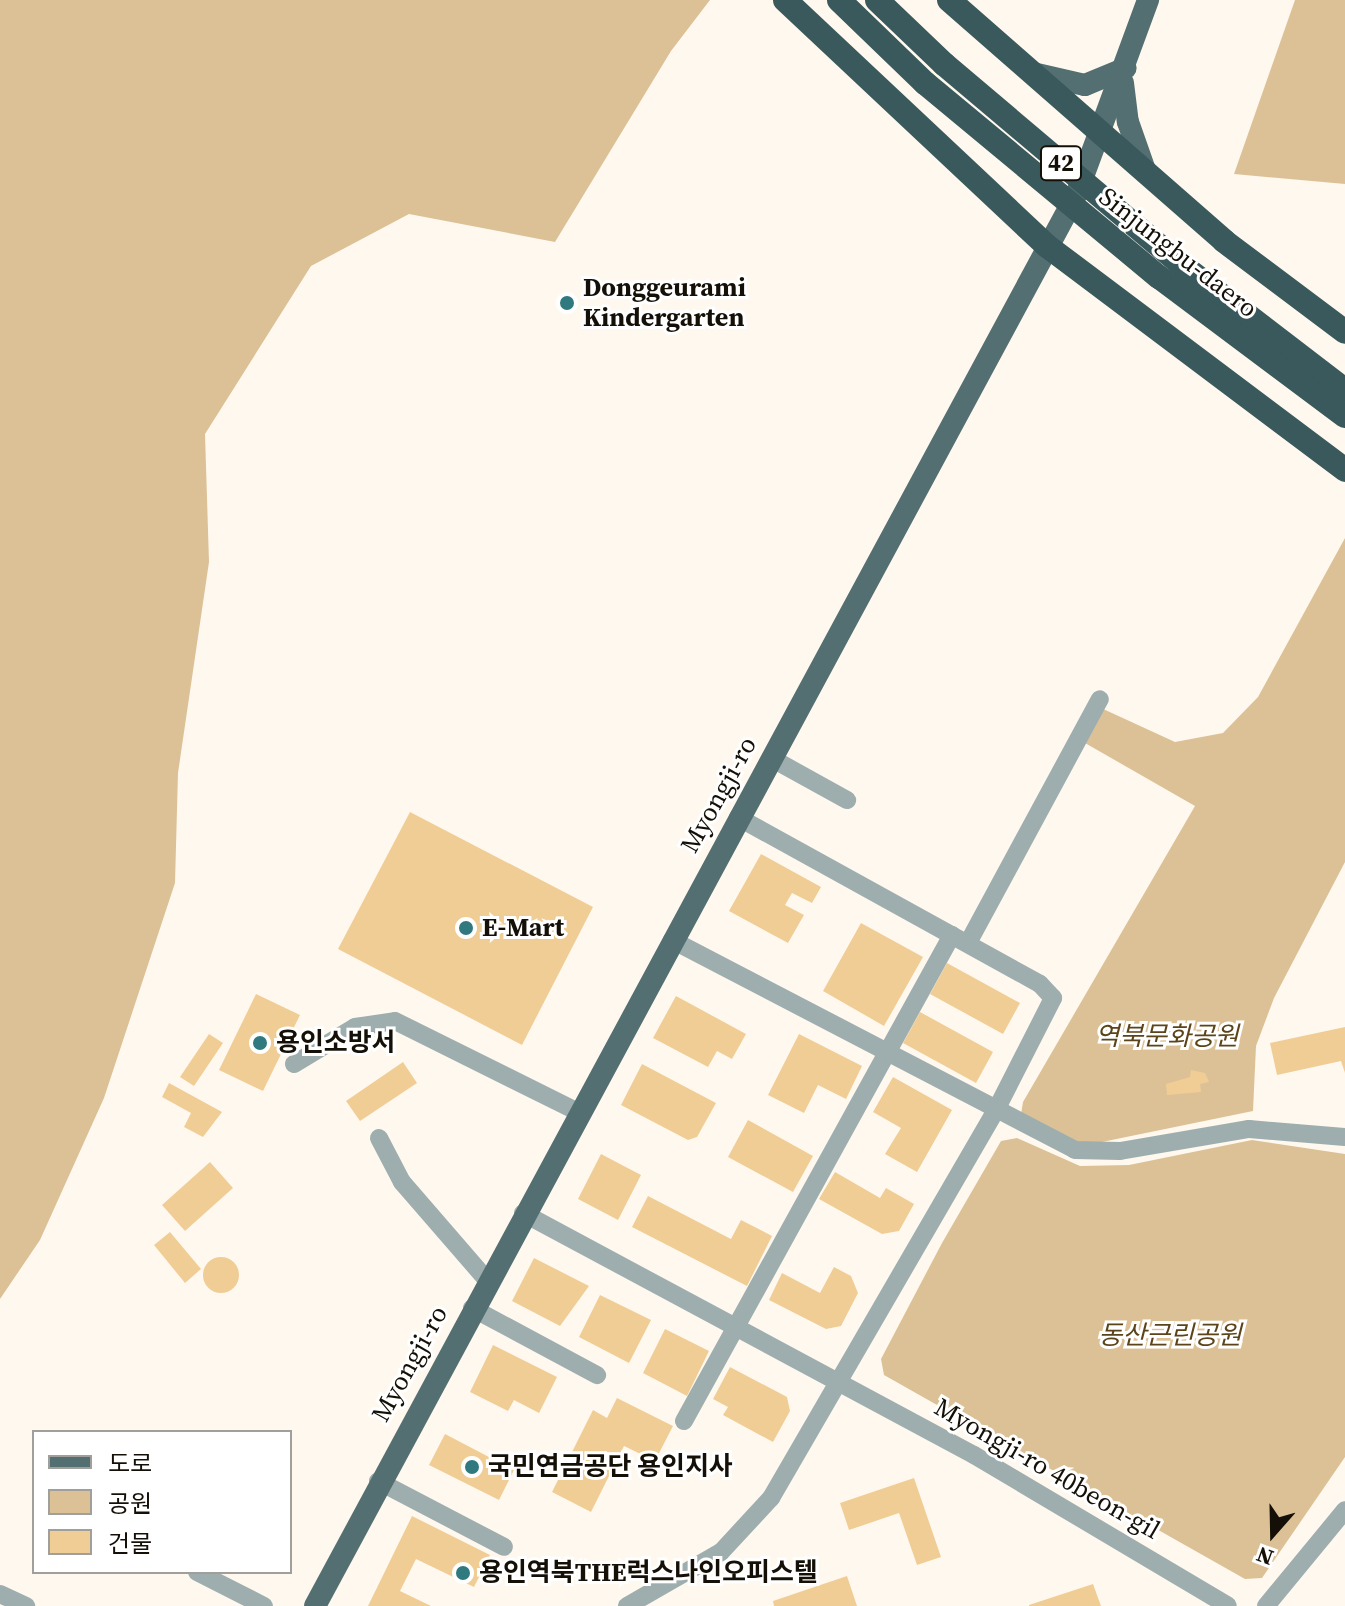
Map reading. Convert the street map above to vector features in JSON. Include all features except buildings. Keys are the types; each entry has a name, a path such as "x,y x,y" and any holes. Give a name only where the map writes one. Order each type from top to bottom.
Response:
{"highway":[{"path":"785,0 1047,246 1345,470"},
{"name":"Sinjungbu-daero","path":"839,0 925,83 1169,269 1345,390"},
{"name":"Sinjungbu-daero","path":"877,0 1169,269 1345,416"},
{"path":"949,0 1147,174 1345,332"}],"main road":[{"name":"Myongji-ro","path":"315,1606 378,1481 1077,193 1125,73 1148,0"},
{"path":"1030,72 1070,86 1125,73 1128,122 1147,174"}],"street":[{"path":"684,1421 887,1050 960,939 1100,699"},
{"path":"771,758 847,800"},
{"path":"627,1606 721,1552 761,1509 995,1112 1053,998 1040,984 738,817"},
{"path":"672,940 887,1050 995,1112 1060,1144 1096,1153 1249,1129 1345,1137"},
{"path":"294,1064 355,1027 395,1021 578,1112"},
{"path":"379,1138 402,1182 487,1280"},
{"name":"Myongji-ro 40beon-gil","path":"523,1213 837,1381 1228,1606"},
{"path":"472,1308 597,1375"},
{"path":"378,1481 504,1547"},
{"path":"1266,1606 1345,1510"},
{"path":"201,1574 264,1606"},
{"path":"0,1594 26,1606"}],"green space":[{"path":"0,0 710,0 671,51 555,242 409,214 311,266 205,434 209,562 178,773 175,883 104,1098 40,1240 0,1299"},
{"path":"1295,0 1345,0 1345,184 1234,174"},
{"name":"역북문화공원","path":"1345,538 1345,862 1274,998 1256,1046 1253,1111 1097,1143 1071,1141 1021,1114 1023,1102 1195,806 1085,743 1101,708 1175,742 1223,733 1258,697"},
{"name":"동산근린공원","path":"1017,1138 1080,1166 1129,1165 1252,1140 1345,1154 1345,1457 1262,1578 1245,1579 884,1375 881,1359 942,1243 1001,1141"}],"place":[{"name":"Donggeurami Kindergarten","path":"567,303"},
{"name":"E-Mart","path":"466,928"},
{"name":"용인소방서","path":"260,1043"},
{"name":"국민연금공단 용인지사","path":"472,1467"},
{"name":"용인역북THE럭스나인오피스텔","path":"463,1573"}]}
